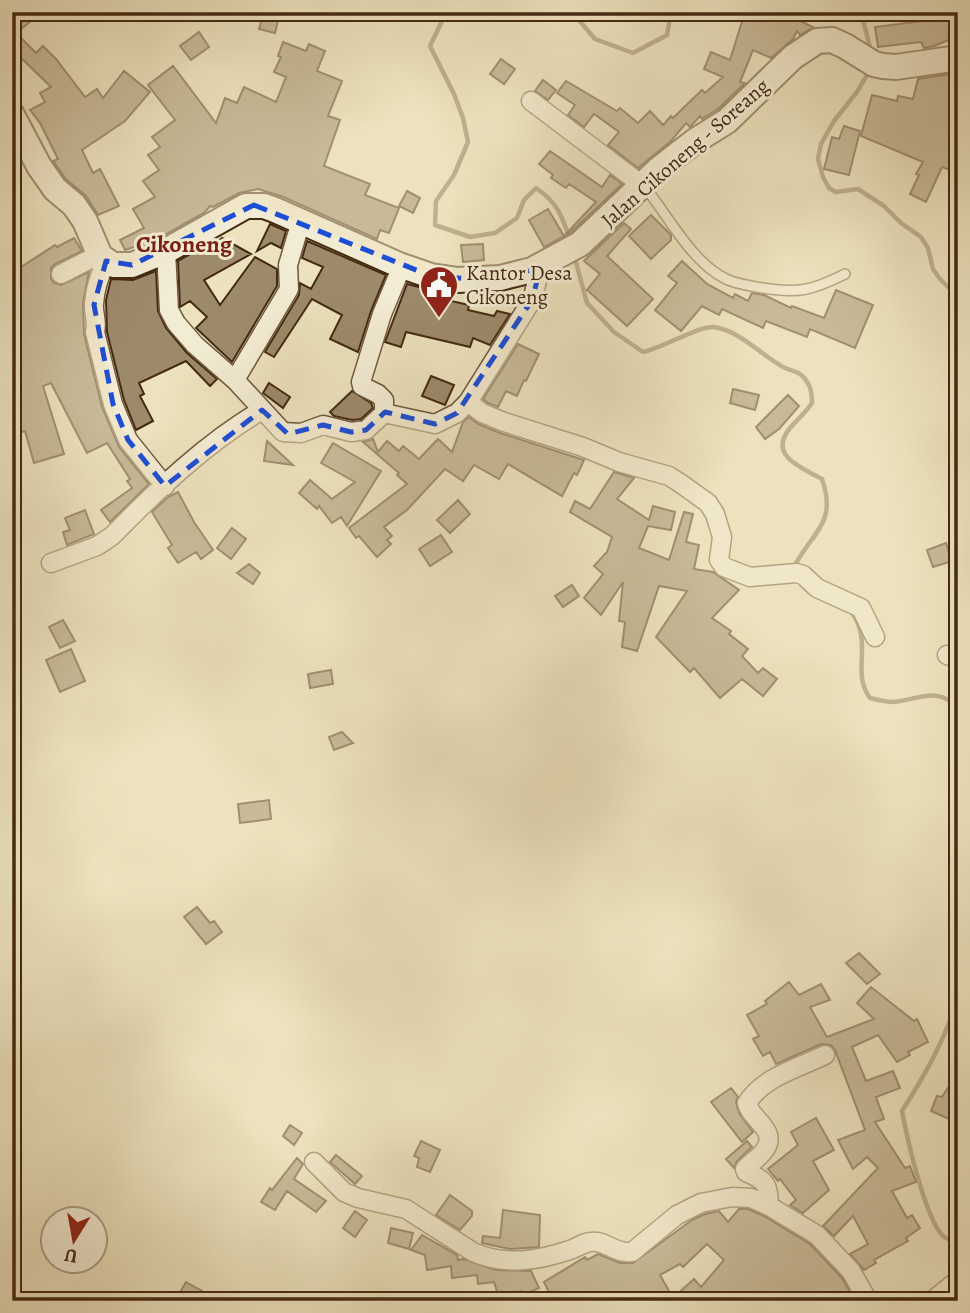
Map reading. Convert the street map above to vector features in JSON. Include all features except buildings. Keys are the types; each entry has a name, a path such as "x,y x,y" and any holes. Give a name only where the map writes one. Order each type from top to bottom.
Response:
{"street":[{"name":"Jalan Cikoneng - Soreang","path":"103,257 113,265 132,265 166,251 246,206 264,206 431,276 483,280 532,270 580,244 642,185 695,141 727,121 793,57 817,41 831,40 874,64 883,66 908,66 958,58"},
{"path":"531,101 642,185"},
{"path":"12,116 55,189 74,205 85,221 103,257 94,305 97,321 95,332 110,393 128,440 165,486"},
{"path":"235,380 289,289 288,265 302,221"},
{"path":"166,251 169,310 176,323 195,345 235,380 283,432 293,434 323,425 351,432 366,430 384,413 384,400 362,386 361,382 382,314 402,266"},
{"path":"61,274 103,257"},
{"path":"384,413 435,424 457,413 468,402 532,300 537,281 532,270"},
{"path":"468,402 482,413 504,422 583,447 619,463 669,476 708,503 715,514 722,537 719,560 724,566 750,577 796,573 803,575 817,588 862,608 875,637"},
{"path":"51,563 97,546 112,536 192,460 262,410"},
{"path":"769,1206 767,1186 762,1179 745,1169 765,1151 768,1144 768,1133 748,1109 747,1103 767,1082 825,1055"},
{"path":"314,1162 344,1192 406,1209 472,1252 484,1257 515,1262 546,1258 589,1242 603,1243 613,1250 625,1253 632,1252 677,1215 701,1203 732,1197 751,1198 817,1235 851,1271 868,1301"},
{"path":"932,1301 958,1280"}],"lane":[{"path":"642,185 705,263 726,279 786,291 816,288 845,274"}],"highlighted area":[{"path":"254,205 431,276 483,280 532,270 537,281 532,300 457,413 435,424 385,412 366,430 351,432 323,425 288,434 262,410 165,486 128,440 113,404 94,305 106,261 132,265"}],"waterway":[{"path":"451,12 442,21 430,46 454,94 468,142 454,175 436,201 435,225 470,237 495,233 517,218 524,200 536,188 558,211 570,240"},
{"path":"572,12 595,39 633,53 667,35 671,12"},
{"path":"855,12 862,16 881,12"},
{"path":"862,16 871,51"},
{"path":"870,70 821,144 818,159 823,177 829,188 836,192 858,189 884,206 901,223 921,237 928,248 933,269 958,297"},
{"path":"574,255 587,303 614,332 643,352 714,327 733,334 806,380 812,403 790,428 783,446 790,460 822,479 827,506 821,525 795,568"},
{"path":"850,610 861,633 862,677 870,698 893,702 936,696 951,702 958,709"},
{"path":"958,831 955,838 958,862"},
{"path":"958,997 934,1056 902,1111 930,1213 943,1236 958,1243"}],"place":[{"name":"Kantor Desa Cikoneng","path":"439,319"}],"district":[{"name":"Cikoneng","path":"184,244"}]}
